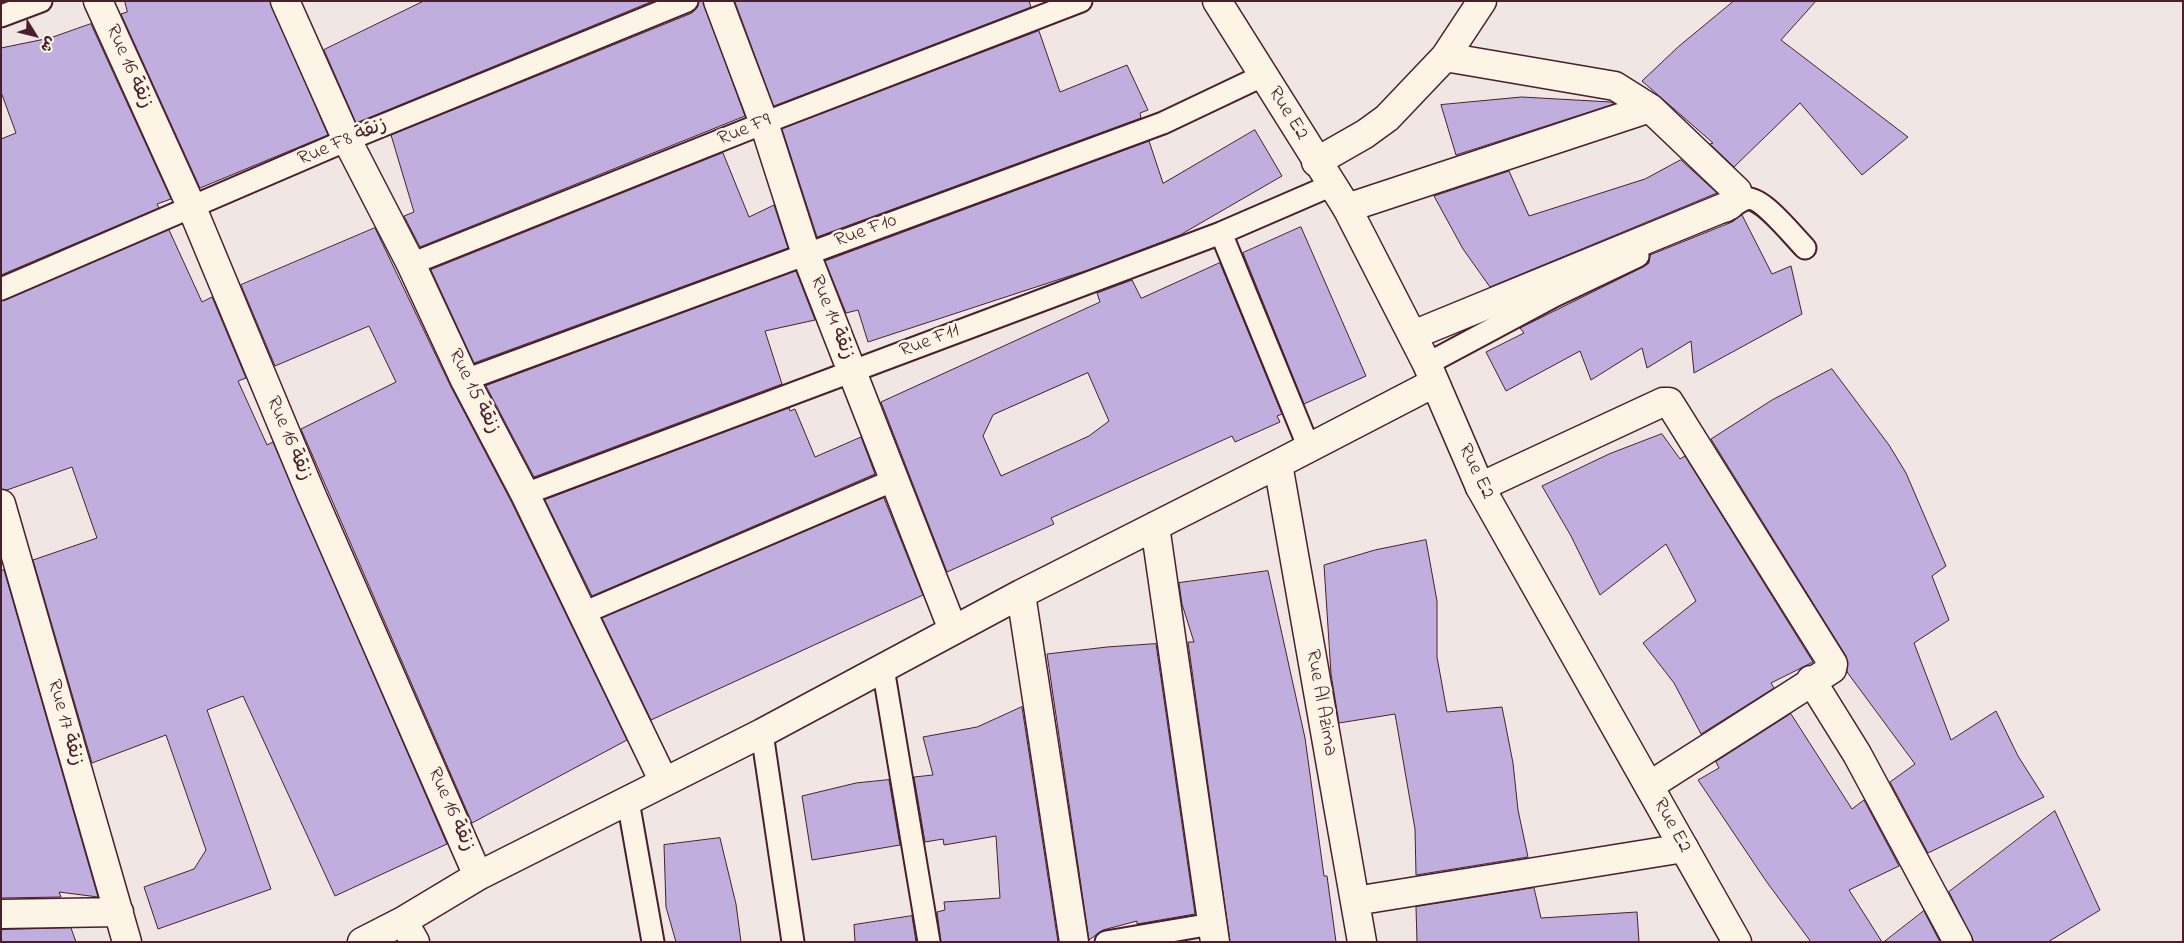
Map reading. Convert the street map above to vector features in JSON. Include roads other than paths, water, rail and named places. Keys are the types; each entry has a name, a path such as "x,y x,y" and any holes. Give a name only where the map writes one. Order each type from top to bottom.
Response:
{"street":[{"name":"Rue 16 زنقة","path":"98,1 192,208 311,494 478,876"},
{"name":"Rue 15 زنقة","path":"285,1 347,140 411,264 465,380 525,494 581,614 664,782"},
{"name":"Rue 14 زنقة","path":"718,1 764,123 806,254 954,630"},
{"name":"Rue E2","path":"1217,1 1316,162 1347,208 1412,335 1480,487 1737,942"},
{"path":"1316,162 1365,134 1387,118 1445,57 1482,1"},
{"path":"1412,335 1730,204 1736,198 1737,191 1650,108 1615,86 1605,82 1445,57"},
{"path":"1347,208 1650,108"},
{"path":"362,942 409,931 478,876 762,733 1021,594 1309,448 1430,373"},
{"path":"1480,487 1663,402 1669,402 1833,664 1832,668 1649,786"},
{"name":"Rue Al Azima","path":"1278,464 1362,942"},
{"name":"Rue 17 زنقة","path":"1,504 127,942"},
{"path":"1155,526 1214,933"},
{"path":"1021,594 1074,942"},
{"path":"1811,680 1857,754 1958,942"},
{"path":"1355,901 1684,848"},
{"path":"1,914 119,912"}],"lane":[{"path":"1,16 41,1"},
{"name":"Rue F8 زنقة","path":"1,289 347,140 687,1"},
{"name":"Rue F9","path":"411,264 764,123 1081,1"},
{"name":"Rue F10","path":"465,380 1163,123 1262,76"},
{"name":"Rue F11","path":"525,494 1221,233 1332,185"},
{"path":"1430,373 1561,293 1718,216 1746,199 1755,200 1763,205 1805,248"},
{"path":"1221,233 1309,448"},
{"path":"581,614 894,480"},
{"path":"883,668 929,942"},
{"path":"762,733 794,942"},
{"path":"628,801 653,942"},
{"path":"1106,942 1214,933"}]}
